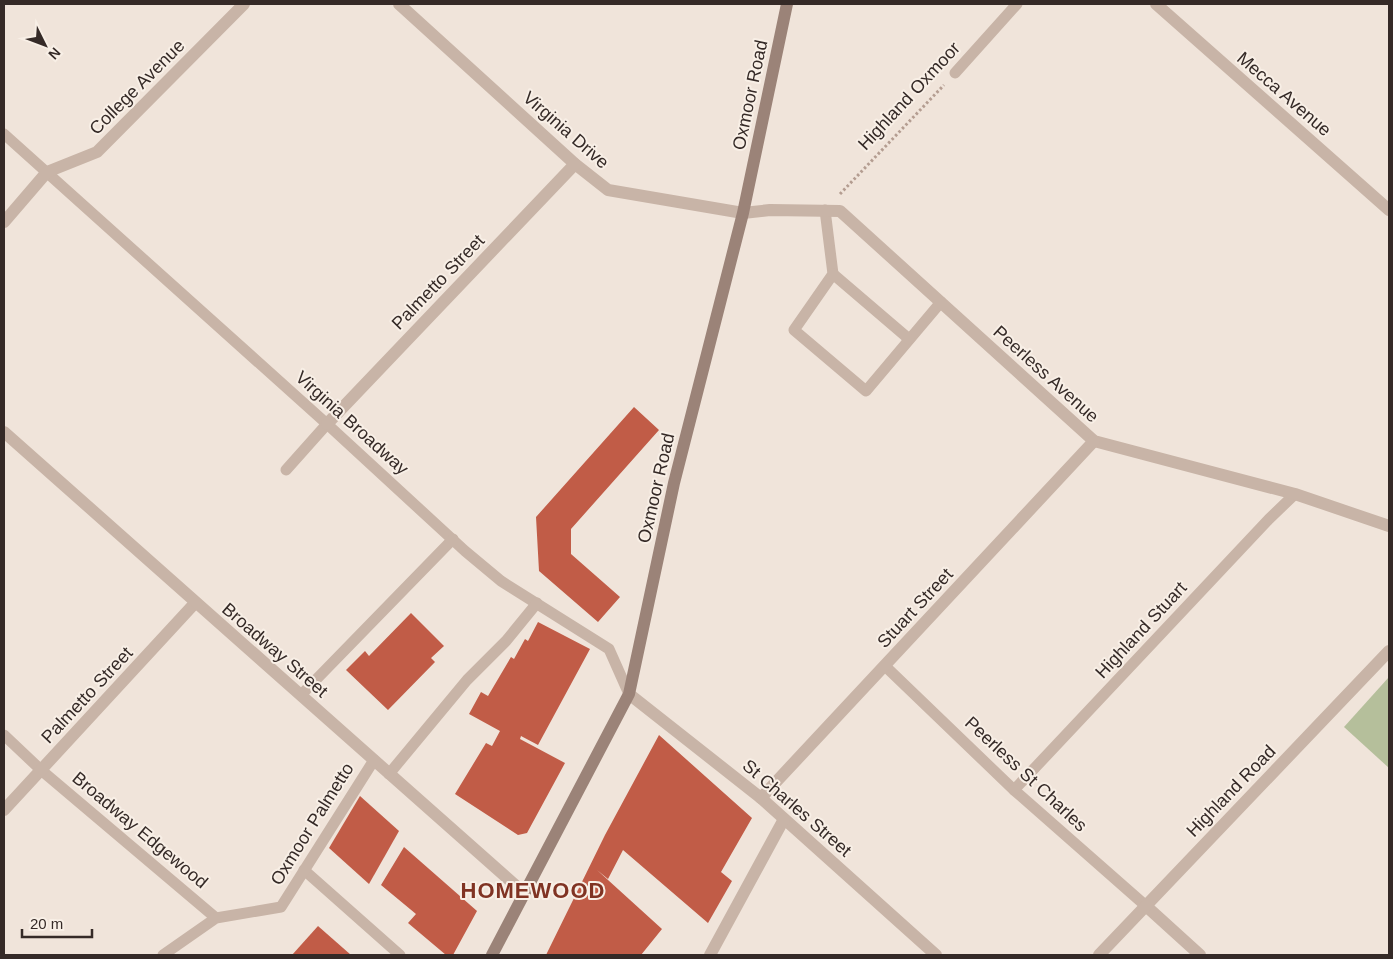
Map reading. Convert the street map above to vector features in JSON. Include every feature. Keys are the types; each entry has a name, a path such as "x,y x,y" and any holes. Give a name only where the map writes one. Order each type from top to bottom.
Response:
{"main road":[{"name":"Oxmoor Road","path":"492,955 630,694 674,483 743,213 787,4"}],"street":[{"name":"College Avenue","path":"4,222 47,172 97,152 244,4"},
{"name":"Virginia Drive","path":"399,4 575,164 608,190 743,213"},
{"name":"Mecca Avenue","path":"1156,4 1389,210"},
{"name":"Palmetto Street","path":"327,424 575,164"},
{"name":"Peerless Avenue","path":"743,213 770,210 840,211 1094,441 1295,494 1389,526"},
{"name":"Broadway Street","path":"4,432 524,894"},
{"name":"Stuart Street","path":"762,798 1094,441"},
{"name":"Palmetto Street","path":"4,810 195,603"},
{"name":"Highland Road","path":"1100,955 1389,651"},
{"name":"St Charles Street","path":"630,694 762,798 936,955"},
{"path":"710,955 784,819"},
{"path":"1146,906 1200,955"}],"lane":[{"name":"Highland Oxmoor","path":"955,74 1016,4"},
{"name":"Virginia Broadway","path":"4,134 501,581 609,649 630,694"},
{"path":"824,210 833,274 909,339"},
{"path":"833,274 794,330 866,391 941,302"},
{"path":"286,470 327,424"},
{"name":"Highland Stuart","path":"1014,790 1295,494"},
{"path":"300,695 453,539"},
{"path":"389,774 467,680 506,641 536,603"},
{"name":"Peerless St Charles","path":"885,666 1014,790 1146,906"},
{"name":"Broadway Edgewood","path":"4,735 41,770 216,918"},
{"name":"Oxmoor Palmetto","path":"216,918 280,907 374,760"},
{"path":"304,870 400,955"},
{"path":"163,955 216,918"}],"path":[{"name":"Highland Oxmoor","path":"824,210 955,74"}],"green space":[{"path":"1389,677 1389,768 1344,727"}],"building":[{"path":"634,407 659,430 571,529 571,554 620,597 598,622 539,571 536,517"},
{"path":"411,613 444,646 431,658 435,662 388,710 346,670 365,651 369,656"},
{"path":"538,622 590,649 538,745 521,736 520,739 565,763 527,833 518,835 455,794 486,743 492,746 500,731 469,714 481,692 488,696 511,657 514,659 525,639 528,641"},
{"path":"659,735 752,818 721,872 732,881 708,923 623,850 608,879 597,870 662,929 641,955 546,955 605,835"},
{"path":"360,796 399,831 369,884 329,848"},
{"path":"404,847 477,911 453,955 446,955 408,923 416,914 381,885"},
{"path":"318,926 351,955 292,955"}],"district":[{"name":"HOMEWOOD","path":"533,890"}]}
